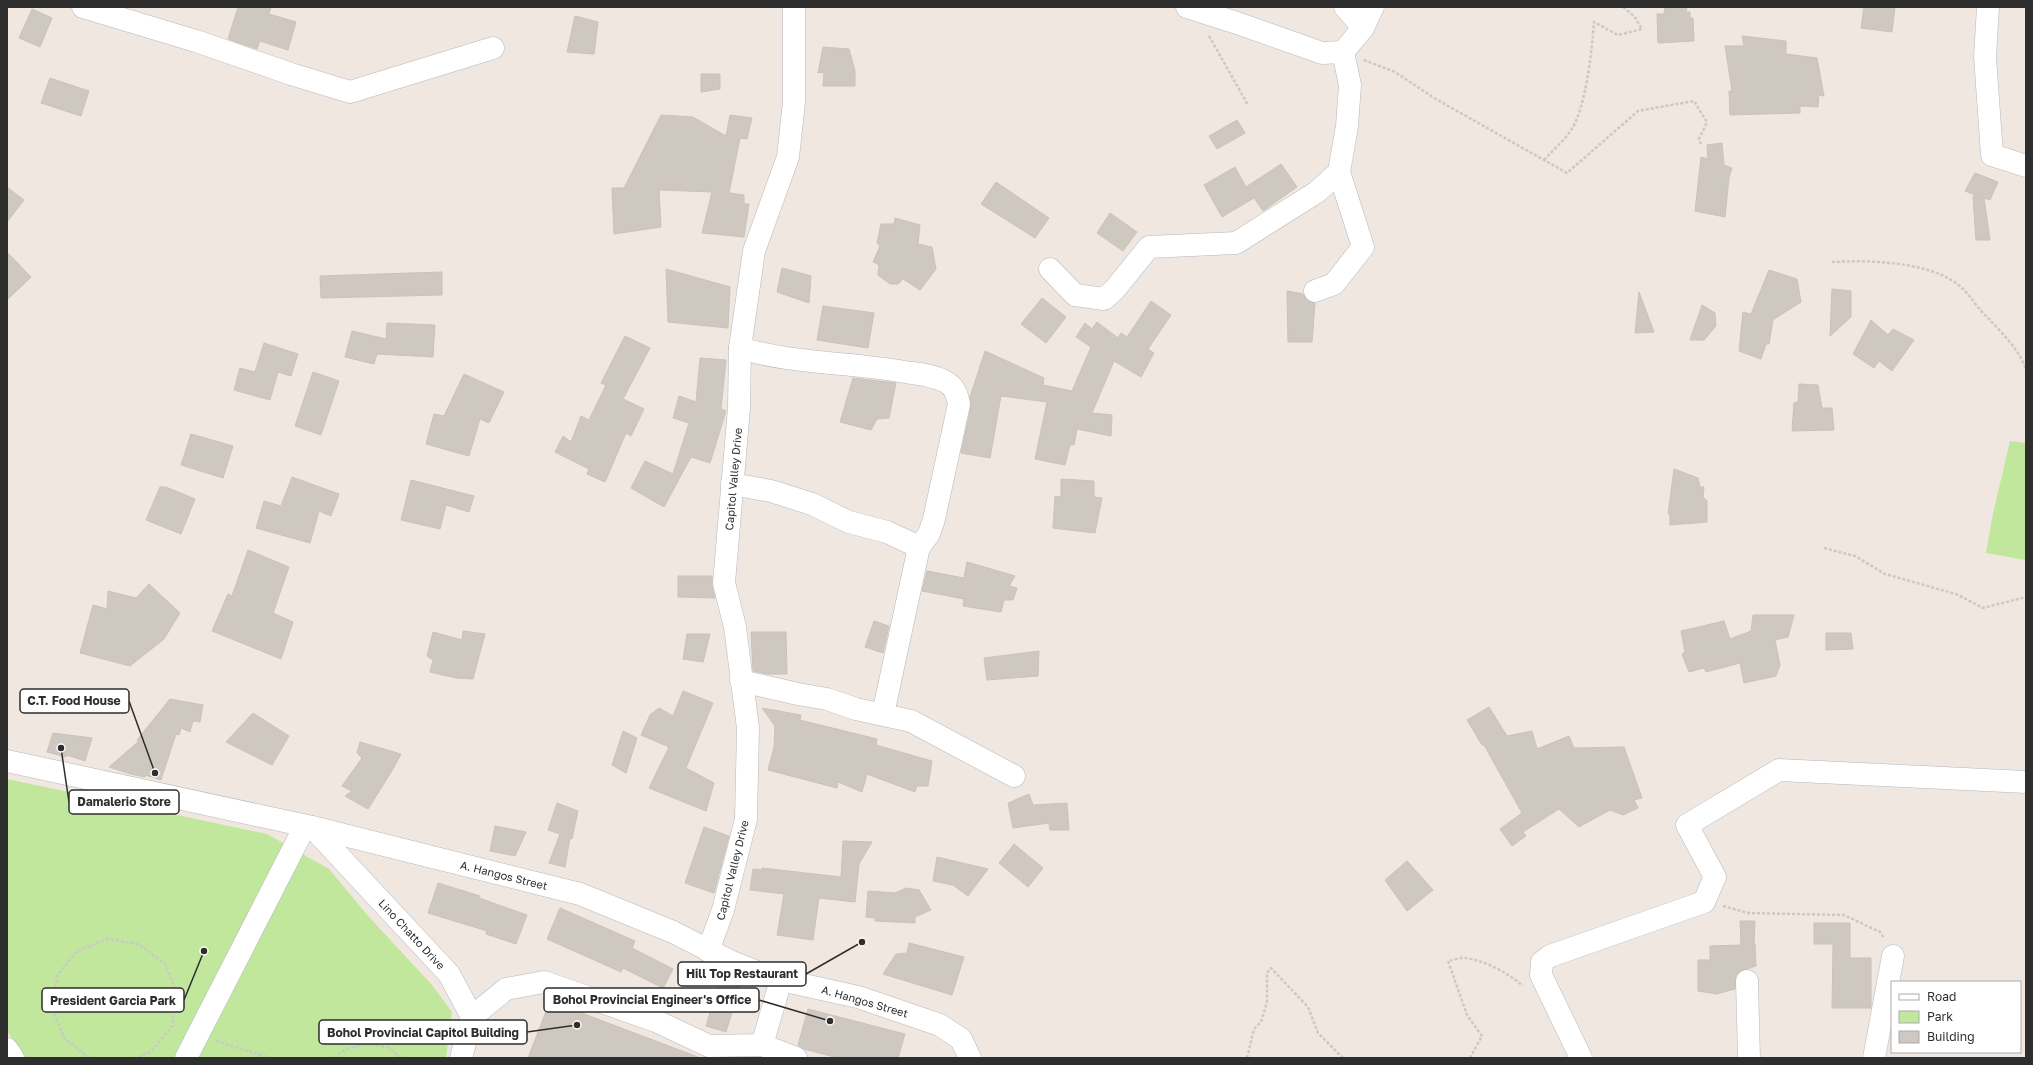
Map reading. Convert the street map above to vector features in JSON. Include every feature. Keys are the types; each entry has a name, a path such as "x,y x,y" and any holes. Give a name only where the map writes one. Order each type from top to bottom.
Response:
{"street":[{"path":"82,7 199,42 291,74 350,92 493,48"},
{"name":"Capitol Valley Drive","path":"708,950 723,910 746,819 748,728 740,681 735,628 724,583 739,408 740,348 754,251 788,157 794,102 794,7"},
{"path":"1345,7 1363,28"},
{"path":"1190,8 1322,53 1343,52 1363,28 1373,7"},
{"path":"1988,7 1985,58 1992,156 2026,166"},
{"path":"1315,291 1334,284 1363,247 1339,172 1347,126 1350,85 1343,52"},
{"path":"1050,269 1075,294 1104,299 1115,289 1149,247 1236,243 1317,192 1339,172"},
{"path":"740,348 767,356 888,369 934,378 946,382 954,388 959,404 942,487 929,534 919,547 883,714"},
{"path":"732,484 771,491 812,504 850,522 887,532 919,547"},
{"path":"740,681 827,699 911,721 1014,776"},
{"name":"A. Hangos Street","path":"7,761 308,827 580,894 673,932 732,962 781,980 858,997 940,1025 961,1039 970,1058"},
{"path":"1581,1058 1541,975 1542,962 1550,956 1704,902 1715,877 1686,825 1779,770 2026,782"},
{"path":"186,1058 308,827"},
{"name":"Lino Chatto Drive","path":"308,827 449,974 472,1017"},
{"path":"1874,1058 1893,956"},
{"path":"762,1045 781,980"},
{"path":"1747,981 1749,1058"},
{"path":"461,1058 472,1017 506,989 544,982 656,1021 709,1046 762,1045 796,1058"},
{"path":"7,1049 13,1058"}],"path":[{"path":"1544,160 1571,130 1582,102 1594,22 1618,35 1642,29 1634,16 1623,7"},
{"path":"1190,8 1248,105"},
{"path":"1343,52 1395,72 1434,98 1567,173 1638,111 1694,101 1707,122 1699,139 1701,144"},
{"path":"1832,262 1862,261 1906,264 1941,275 1961,286 1980,310 2006,336 2026,370"},
{"path":"1824,548 1855,556 1885,574 1956,594 1983,608 2026,597"},
{"path":"1704,902 1748,913 1844,915 1880,932 1893,956"},
{"path":"89,1058 64,1038 52,1008 57,976 77,951 107,939 139,944 165,964 177,994 172,1026 152,1051 134,1058"},
{"path":"1470,1058 1482,1036 1467,1015 1448,961 1465,958 1478,962 1512,977 1524,987"},
{"path":"1247,1058 1254,1029 1261,1022 1267,1002 1267,973 1271,968 1308,1007 1318,1033 1342,1058"},
{"path":"172,1026 198,1036 270,1058"},
{"path":"335,1058 338,1054 363,1044 389,1048 401,1058"}],"green space":[{"path":"2010,441 2026,443 2026,560 1986,553 1993,514"},
{"path":"7,779 267,834 329,869 369,917 432,985 452,1012 446,1058 25,1058 7,1031"}],"building":[{"path":"238,7 271,7 269,14 296,22 288,50 260,41 257,49 228,39"},
{"path":"1665,7 1687,7 1686,12 1690,12 1690,18 1693,18 1694,41 1658,43 1657,14 1664,14"},
{"path":"1864,7 1895,7 1892,32 1861,28"},
{"path":"32,9 52,18 40,47 19,38"},
{"path":"575,16 598,22 594,54 567,52"},
{"path":"1742,36 1786,41 1786,54 1817,58 1824,96 1819,95 1818,107 1800,106 1800,113 1730,115 1729,91 1732,91 1725,46 1744,46"},
{"path":"823,47 849,49 855,71 855,86 823,86 824,72 818,73"},
{"path":"701,74 720,74 720,89 701,92"},
{"path":"50,78 89,91 81,116 41,103"},
{"path":"661,115 693,117 726,136 730,115 752,118 747,139 740,138 729,193 744,195 744,204 749,204 744,237 702,233 712,192 659,190 661,227 614,234 612,188 624,188"},
{"path":"1237,120 1245,133 1217,149 1209,136"},
{"path":"1722,143 1724,165 1732,168 1729,177 1725,217 1695,211 1701,157 1708,159 1707,145"},
{"path":"1281,164 1297,187 1263,211 1254,198 1222,217 1204,185 1235,167 1246,187"},
{"path":"1975,173 1998,182 1990,200 1984,198 1990,240 1976,240 1973,196 1978,196 1965,191"},
{"path":"996,182 1049,218 1035,238 981,204"},
{"path":"7,187 24,200 7,222"},
{"path":"1110,213 1137,232 1123,251 1097,233"},
{"path":"895,218 920,225 918,244 932,247 936,269 920,290 903,279 898,284 890,284 878,275 879,265 873,262 880,246 877,243 881,224 894,224"},
{"path":"7,252 31,277 7,300"},
{"path":"782,268 811,276 809,303 777,292"},
{"path":"666,269 730,287 728,328 668,322"},
{"path":"1769,270 1797,279 1801,302 1773,320 1769,344 1766,344 1761,359 1739,351 1743,312 1751,314"},
{"path":"442,272 442,295 321,298 320,276"},
{"path":"1832,289 1851,291 1851,317 1830,336"},
{"path":"1287,291 1303,294 1307,301 1315,303 1312,342 1288,342"},
{"path":"1639,292 1654,332 1635,333"},
{"path":"1042,298 1066,317 1046,343 1021,324"},
{"path":"1151,301 1171,315 1148,349 1154,353 1141,377 1114,361 1092,413 1112,415 1111,436 1077,429 1074,445 1070,445 1065,465 1035,459 1047,402 1001,396 990,458 961,453 971,407 970,397 985,351 1044,378 1043,385 1072,391 1091,347 1076,337 1085,323 1092,329 1097,322 1118,338 1121,333 1127,337"},
{"path":"1702,305 1715,313 1716,326 1704,340 1690,340"},
{"path":"823,306 874,313 868,348 817,340"},
{"path":"1871,320 1888,335 1893,329 1914,340 1892,371 1879,361 1874,368 1853,354"},
{"path":"387,323 435,325 433,357 377,354 374,364 345,357 352,331 386,339"},
{"path":"625,336 650,348 623,399 644,409 631,436 626,433 605,482 587,474 589,469 555,452 563,436 571,442 581,416 589,420 606,385 601,383"},
{"path":"264,343 298,354 291,376 278,372 270,400 234,390 240,368 255,372"},
{"path":"700,358 726,360 721,409 726,411 710,463 691,457 664,507 631,488 645,461 673,474 689,423 673,418 679,396 696,402"},
{"path":"313,372 339,381 321,435 295,426"},
{"path":"464,374 504,392 489,423 480,419 469,456 426,444 434,414 444,416"},
{"path":"853,378 896,383 889,418 877,419 871,430 840,422"},
{"path":"1799,384 1818,385 1822,408 1832,408 1834,430 1792,431 1794,403 1798,402"},
{"path":"191,434 233,446 223,478 181,465"},
{"path":"1674,469 1698,478 1700,487 1704,487 1703,497 1707,501 1707,522 1670,525 1670,514 1668,514"},
{"path":"292,477 339,494 331,516 319,511 310,543 256,528 264,501 281,506"},
{"path":"1061,479 1094,481 1094,497 1102,498 1095,533 1053,528 1055,496 1061,497"},
{"path":"411,480 474,496 469,512 446,505 440,529 401,520"},
{"path":"160,487 166,487 195,499 181,534 146,520"},
{"path":"248,550 289,567 273,613 293,622 281,659 212,631 228,594 232,596"},
{"path":"967,562 1015,576 1009,586 1017,588 1013,600 1004,600 1001,612 963,606 964,599 922,591 927,571 964,578"},
{"path":"678,576 712,576 712,586 715,598 678,597"},
{"path":"149,584 180,613 164,639 130,666 80,653 93,605 107,609 108,591 136,598"},
{"path":"1753,615 1794,615 1788,637 1775,640 1780,665 1776,676 1744,683 1740,663 1706,672 1704,668 1689,672 1682,654 1685,652 1681,631 1724,621 1730,639 1751,631"},
{"path":"874,621 889,626 883,653 865,647"},
{"path":"463,631 485,634 473,679 456,678 430,672 433,660 427,656 433,632 462,640"},
{"path":"751,632 786,632 787,674 767,674 753,671"},
{"path":"1826,633 1851,633 1853,649 1826,650"},
{"path":"687,634 710,634 703,662 683,659"},
{"path":"1039,651 1038,676 987,680 984,658"},
{"path":"683,691 713,703 686,768 714,783 706,811 649,788 669,747 641,735 650,715 659,708 673,716"},
{"path":"170,699 203,705 200,722 193,721 190,732 181,728 179,735 176,734 161,780 145,775 145,777 130,774 109,767 139,741 137,740"},
{"path":"1489,707 1507,736 1532,731 1537,749 1569,736 1574,748 1624,747 1642,798 1634,800 1638,808 1623,815 1610,810 1579,827 1559,809 1523,832 1526,836 1512,846 1500,829 1522,813 1484,745 1482,745 1467,720"},
{"path":"762,708 801,715 800,720 877,739 876,745 932,761 928,786 917,786 915,792 867,774 862,792 838,782 837,788 768,770 774,747 775,726"},
{"path":"253,713 289,736 272,765 226,742"},
{"path":"623,731 637,738 626,773 612,765"},
{"path":"53,733 92,738 85,761 67,755 66,757 47,752"},
{"path":"360,742 401,754 368,809 345,796 352,791 342,786 362,758 357,753"},
{"path":"1029,794 1033,805 1067,803 1069,830 1050,830 1049,823 1013,828 1008,803"},
{"path":"557,803 578,811 572,839 570,838 565,867 549,863 560,834 548,830"},
{"path":"495,826 526,832 515,856 490,851"},
{"path":"704,827 729,836 714,893 685,883"},
{"path":"843,841 872,842 859,864 855,902 819,898 813,940 777,935 784,894 750,890 753,869 762,870 762,868 841,877"},
{"path":"1014,844 1043,868 1028,887 999,863"},
{"path":"937,857 988,869 968,896 953,885 933,881"},
{"path":"1407,861 1433,890 1407,911 1385,880"},
{"path":"438,883 480,896 479,898 527,915 516,944 486,934 487,931 428,913"},
{"path":"906,888 919,890 931,910 915,917 915,923 875,921 875,918 866,917 868,891 895,893"},
{"path":"560,908 635,941 632,948 673,969 663,988 623,968 621,972 547,939"},
{"path":"1740,921 1755,921 1754,944 1756,966 1740,971 1736,975 1735,989 1716,994 1698,991 1698,960 1710,960 1710,946 1741,945"},
{"path":"1814,923 1850,923 1850,958 1871,958 1871,1008 1832,1008 1833,944 1814,944"},
{"path":"909,943 964,957 952,995 883,974 896,954 907,953"},
{"path":"722,974 742,980 726,1032 706,1026"},
{"path":"550,1001 698,1057 698,1058 528,1058"},
{"path":"808,1009 905,1034 898,1058 838,1058 804,1049 798,1045"}],"place":[{"name":"Damalerio Store","path":"61,748"},
{"name":"C.T. Food House","path":"155,773"},
{"name":"Hill Top Restaurant","path":"862,942"},
{"name":"President Garcia Park","path":"204,951"},
{"name":"Bohol Provincial Engineer's Office","path":"830,1021"},
{"name":"Bohol Provincial Capitol Building","path":"577,1025"}]}
